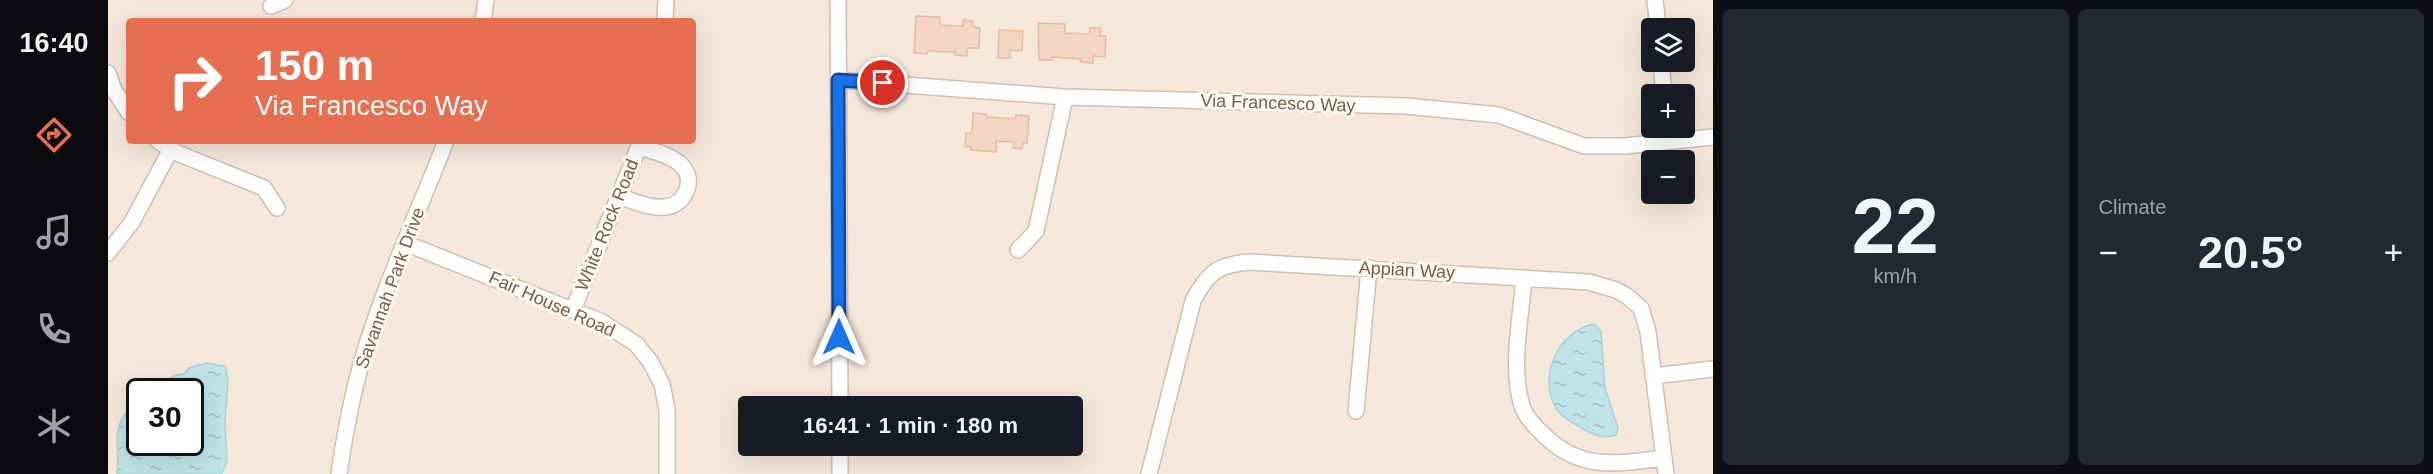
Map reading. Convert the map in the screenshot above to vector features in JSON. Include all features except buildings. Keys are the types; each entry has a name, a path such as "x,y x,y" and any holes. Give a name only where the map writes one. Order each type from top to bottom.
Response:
{"street":[{"path":"271,6 285,0"},
{"path":"483,18 486,0"},
{"path":"664,18 666,0"},
{"path":"838,0 840,396"},
{"path":"1655,0 1657,18"},
{"path":"108,73 114,90 126,108"},
{"name":"Via Francesco Way","path":"838,80 1065,97 1406,106 1499,115 1584,146 1625,146 1653,138"},
{"path":"1018,250 1036,231 1065,97"},
{"name":"Via Francesco Way","path":"1695,136 1713,137"},
{"name":"Savannah Park Drive","path":"339,474 345,430 372,327 445,144"},
{"path":"619,196 650,206 668,207 681,201 688,189 689,179 686,170 678,161 640,144"},
{"name":"White Rock Road","path":"573,310 640,144"},
{"path":"108,253 132,222 165,145 264,188 277,208"},
{"name":"Fair House Road","path":"405,243 602,322 636,344 650,361 662,384 667,410 667,474"},
{"name":"Appian Way","path":"1149,474 1193,300 1205,279 1222,266 1249,262 1589,282 1627,296 1641,308 1648,332 1666,474"},
{"path":"1356,411 1369,268"},
{"path":"1524,278 1518,381 1523,407 1530,421 1553,445 1574,458 1611,463 1663,458"},
{"path":"1654,376 1713,369"},
{"path":"840,456 840,474"}],"shaded area":[{"path":"108,0 1713,0 1713,474 108,474"}],"water":[{"path":"1594,324 1601,331 1605,388 1618,428 1616,435 1608,437 1589,432 1562,415 1551,396 1549,383 1550,369 1562,345 1571,335"},
{"path":"207,363 225,366 228,380 225,423 227,460 222,474 117,474 119,425 126,412 126,456 204,456 204,378 171,378 184,374 189,368"}],"route":[{"path":"839,337 838,80 883,83"}]}
